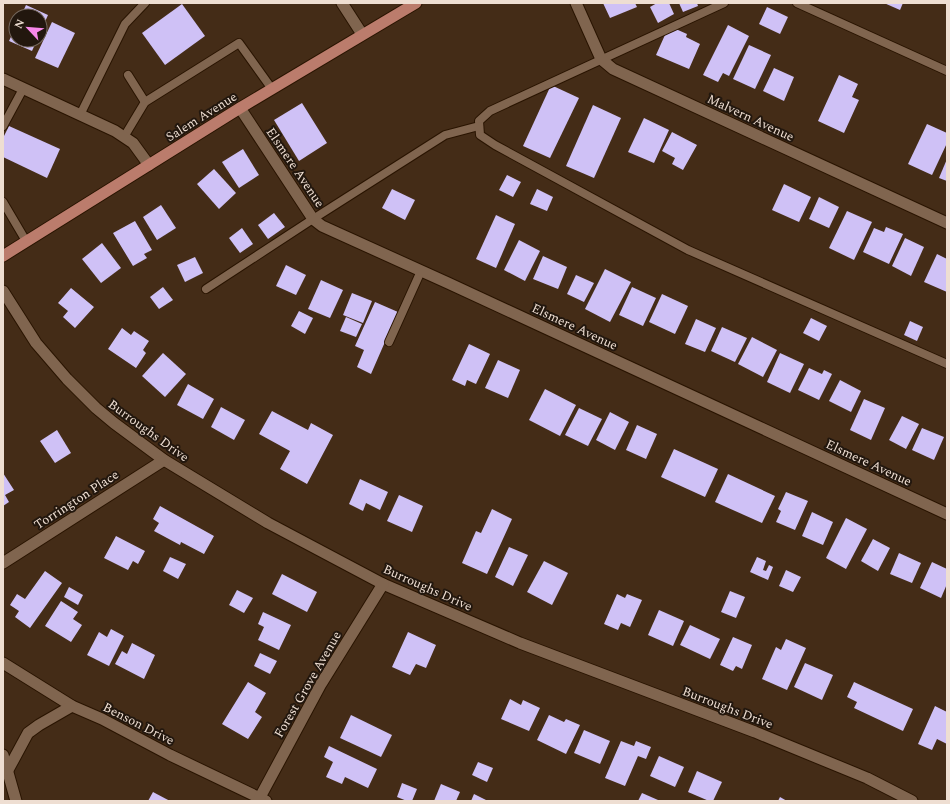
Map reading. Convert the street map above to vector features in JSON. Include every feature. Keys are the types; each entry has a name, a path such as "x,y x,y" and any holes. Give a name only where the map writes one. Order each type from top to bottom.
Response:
{"main road":[{"name":"Salem Avenue","path":"3,256 240,108 416,3"}],"street":[{"path":"342,3 362,34"},
{"name":"Malvern Avenue","path":"576,3 601,59 605,64 613,69 947,223"},
{"path":"3,79 115,131 133,144 149,165"},
{"name":"Elsmere Avenue","path":"240,108 313,219 332,232 421,271 947,514"},
{"name":"Burroughs Drive","path":"3,291 36,343 67,380 96,408 164,460 268,523 383,584 520,643 755,732 867,778 910,801"},
{"name":"Torrington Place","path":"3,563 164,460"},
{"name":"Forest Grove Avenue","path":"261,800 321,684 383,584"},
{"name":"Benson Drive","path":"3,663 72,706 261,800"},
{"path":"8,770 28,733 72,706"},
{"path":"3,755 16,801"}],"lane":[{"path":"80,115 125,24 145,3"},
{"path":"479,131 479,121 490,111 724,3"},
{"path":"797,3 947,71"},
{"path":"124,137 145,102 239,43 272,89"},
{"path":"128,75 145,102"},
{"path":"3,126 23,89"},
{"path":"206,289 445,135 464,130 479,131 495,145 688,250 947,364"},
{"path":"3,202 26,242"},
{"path":"389,342 421,271"}],"building":[{"path":"603,3 635,3 637,7 610,18"},
{"path":"657,3 669,3 674,14 658,23 650,7"},
{"path":"679,3 697,3 698,6 683,12"},
{"path":"884,3 903,3 900,10"},
{"path":"182,4 205,36 165,65 142,33"},
{"path":"26,5 33,8 25,8"},
{"path":"767,7 788,17 780,34 759,24"},
{"path":"52,22 75,33 58,68 35,58 40,48 48,48 48,30"},
{"path":"728,25 749,36 729,76 723,73 718,82 703,75"},
{"path":"669,26 687,34 686,37 700,44 689,69 656,55"},
{"path":"749,45 771,55 755,89 733,79"},
{"path":"25,48 33,48 32,51"},
{"path":"774,68 794,77 784,101 763,91"},
{"path":"839,75 858,84 852,97 859,100 844,133 818,121"},
{"path":"551,85 579,98 550,158 523,146"},
{"path":"302,103 327,143 299,161 274,120"},
{"path":"593,105 621,118 594,178 566,166"},
{"path":"644,118 669,130 654,163 628,152"},
{"path":"927,124 947,133 947,143 932,175 908,164"},
{"path":"9,126 60,149 47,178 3,157 3,138"},
{"path":"672,132 697,145 683,170 672,164 675,158 662,151"},
{"path":"243,149 259,175 239,188 222,162"},
{"path":"947,159 947,181 939,178"},
{"path":"214,169 236,193 219,209 197,184"},
{"path":"507,175 521,182 513,197 499,190"},
{"path":"784,184 811,197 799,222 772,210"},
{"path":"392,189 415,200 405,220 382,208"},
{"path":"537,189 553,197 547,211 530,204"},
{"path":"819,197 839,207 829,228 809,219"},
{"path":"161,205 176,228 157,240 143,217"},
{"path":"847,211 872,222 854,260 829,248"},
{"path":"274,213 285,227 268,239 258,225"},
{"path":"496,215 515,224 496,268 476,259"},
{"path":"135,221 152,250 144,254 147,258 133,266 113,233"},
{"path":"886,227 903,234 889,264 863,252 874,228 884,232"},
{"path":"242,228 253,244 240,253 229,238"},
{"path":"905,238 924,247 911,276 892,266"},
{"path":"519,240 540,251 525,281 504,270"},
{"path":"102,243 121,268 101,283 82,259"},
{"path":"937,254 947,259 947,292 924,282"},
{"path":"543,256 567,267 558,289 533,279"},
{"path":"195,257 203,273 185,282 177,265"},
{"path":"286,265 306,275 296,295 276,286"},
{"path":"605,269 631,282 610,322 585,309"},
{"path":"576,275 594,283 584,302 567,294"},
{"path":"321,280 343,290 330,318 308,309"},
{"path":"163,287 173,300 159,309 150,297"},
{"path":"632,287 656,298 643,326 619,315"},
{"path":"71,288 94,307 75,328 63,317 68,311 58,303"},
{"path":"352,293 372,301 363,323 343,315"},
{"path":"662,294 688,306 675,334 649,322"},
{"path":"375,302 398,312 371,374 357,367 364,350 355,346"},
{"path":"299,311 313,318 305,334 291,326"},
{"path":"346,317 362,324 356,337 340,331"},
{"path":"811,318 827,326 819,341 803,333"},
{"path":"696,319 716,328 705,352 685,344"},
{"path":"910,321 923,327 917,341 904,335"},
{"path":"722,327 747,338 735,362 711,351"},
{"path":"122,328 131,335 134,331 149,341 143,350 146,353 136,368 108,349"},
{"path":"752,337 777,350 763,377 738,364"},
{"path":"469,344 490,354 476,384 467,380 465,386 452,380"},
{"path":"163,353 186,374 165,397 142,376"},
{"path":"780,353 804,364 790,393 767,382"},
{"path":"498,360 520,370 508,398 485,388"},
{"path":"809,368 822,374 824,370 832,374 819,400 798,390"},
{"path":"840,380 861,391 851,412 829,401"},
{"path":"188,384 214,399 203,419 177,405"},
{"path":"545,389 576,405 560,436 529,420"},
{"path":"864,399 885,408 871,440 850,430"},
{"path":"221,407 245,420 234,440 211,427"},
{"path":"579,408 602,419 588,446 565,435"},
{"path":"272,411 308,430 311,423 333,435 307,484 280,469 290,451 259,434"},
{"path":"610,412 629,422 615,450 596,440"},
{"path":"902,416 919,424 906,449 889,440"},
{"path":"637,425 657,434 646,459 626,450"},
{"path":"922,428 944,437 934,460 912,450"},
{"path":"57,430 71,453 55,463 40,441"},
{"path":"674,449 718,469 705,497 661,477"},
{"path":"3,473 14,490 5,495 9,502 3,506"},
{"path":"728,474 775,496 762,523 715,502"},
{"path":"360,479 388,492 380,510 366,503 363,511 349,504"},
{"path":"786,492 808,501 795,530 776,522 781,511 778,509"},
{"path":"399,495 423,506 412,532 387,521"},
{"path":"160,506 214,536 204,554 181,542 180,545 154,531 159,523 153,519"},
{"path":"492,509 512,519 487,574 462,563 476,531 481,533"},
{"path":"812,512 833,522 823,545 802,536"},
{"path":"846,518 867,529 846,569 826,558"},
{"path":"116,536 145,551 138,564 133,561 128,570 104,558"},
{"path":"873,539 890,548 878,571 861,561"},
{"path":"509,547 528,555 513,586 495,577"},
{"path":"899,553 921,563 912,583 890,574"},
{"path":"170,557 186,564 178,579 163,571"},
{"path":"757,557 766,561 763,570 766,571 769,565 773,567 768,580 750,572"},
{"path":"544,561 568,573 552,605 527,592"},
{"path":"932,562 947,569 947,584 941,598 920,588"},
{"path":"786,570 801,577 793,592 779,586"},
{"path":"45,571 62,583 30,628 15,617 19,611 10,605 17,594 25,599"},
{"path":"282,574 317,592 307,612 272,594"},
{"path":"69,587 83,595 78,605 64,597"},
{"path":"237,590 253,598 244,613 229,605"},
{"path":"730,591 745,597 736,618 721,612"},
{"path":"617,594 625,598 627,594 642,600 630,627 621,623 618,630 604,624"},
{"path":"61,601 78,612 73,619 82,625 71,642 45,626"},
{"path":"659,610 684,621 673,646 648,635"},
{"path":"263,612 291,625 279,650 258,640 264,627 258,624"},
{"path":"690,625 720,639 710,659 680,645"},
{"path":"111,629 124,636 109,666 87,655 99,632 107,637"},
{"path":"408,632 436,645 426,668 416,664 410,675 392,667"},
{"path":"733,637 752,645 742,669 736,666 733,671 720,665"},
{"path":"786,639 806,648 787,690 762,679 776,647 781,650"},
{"path":"132,643 155,655 144,679 115,664 122,651 127,654"},
{"path":"260,653 277,661 270,674 254,666"},
{"path":"805,663 833,675 822,700 794,687"},
{"path":"248,682 266,693 255,712 262,717 248,739 222,724"},
{"path":"854,682 913,709 903,731 854,708 857,702 847,697"},
{"path":"510,699 521,705 523,700 540,708 529,731 501,719"},
{"path":"935,706 947,712 947,744 937,739 932,750 918,744"},
{"path":"351,715 392,735 381,757 340,738"},
{"path":"549,715 564,722 566,719 580,725 566,754 537,740"},
{"path":"584,730 610,741 600,764 574,753"},
{"path":"621,741 634,746 636,741 651,747 646,759 638,756 625,786 605,778"},
{"path":"329,746 377,769 368,788 345,777 342,784 326,777 333,762 324,757"},
{"path":"659,756 684,767 675,787 650,776"},
{"path":"478,762 493,768 487,782 472,775"},
{"path":"697,771 722,782 713,801 709,801 688,792"},
{"path":"402,783 417,789 412,801 407,801 397,797"},
{"path":"441,784 460,792 456,801 434,801"},
{"path":"153,792 170,801 148,801"},
{"path":"642,793 658,800 638,801"},
{"path":"474,794 488,801 471,801"},
{"path":"780,797 787,801 778,801"}]}
